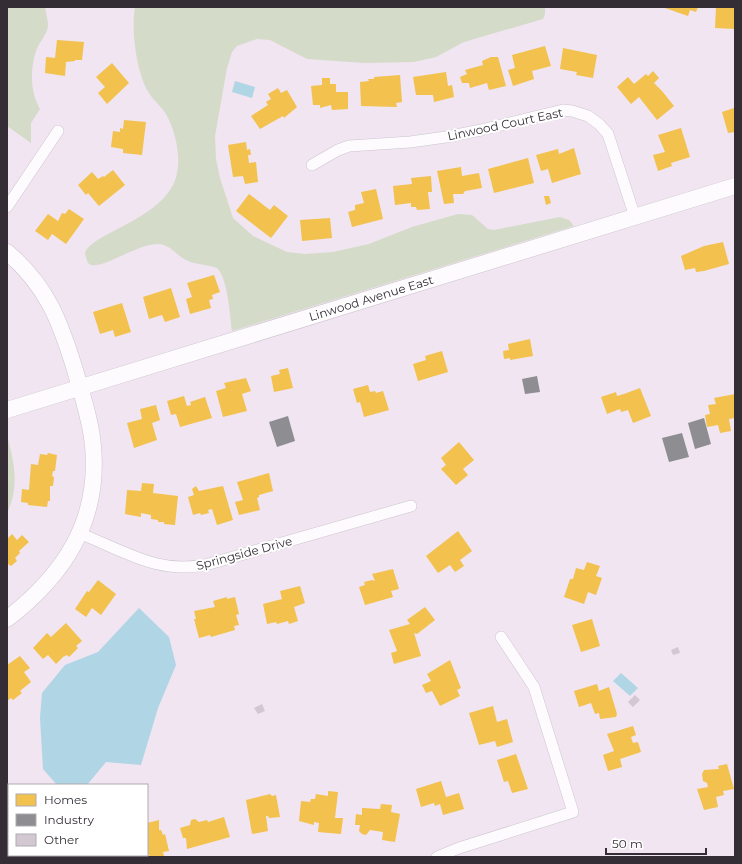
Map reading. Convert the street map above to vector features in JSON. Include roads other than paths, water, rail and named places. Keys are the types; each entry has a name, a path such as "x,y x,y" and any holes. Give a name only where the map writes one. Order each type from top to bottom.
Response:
{"street":[{"name":"Linwood Court East","path":"312,165 338,150 349,146 446,137 511,124 558,111 572,111 592,118 600,124 608,134 635,217"},
{"path":"7,207 58,131"},
{"name":"Linwood Avenue East","path":"7,410 735,186"},
{"path":"7,252 40,286 53,307 66,341 80,388 90,425 94,455 91,493 79,533 68,556 50,581 36,596 7,619"},
{"name":"Springside Drive","path":"79,533 152,563 184,569 209,564 411,506"},
{"path":"437,857 459,848 573,812 534,687 501,637"}],"water":[{"path":"235,81 255,87 252,98 232,92"},
{"path":"139,608 169,637 176,665 158,708 141,765 106,762 88,784 56,784 43,769 40,718 42,693 65,665 98,652"},
{"path":"621,673 638,688 630,696 613,681"}]}
